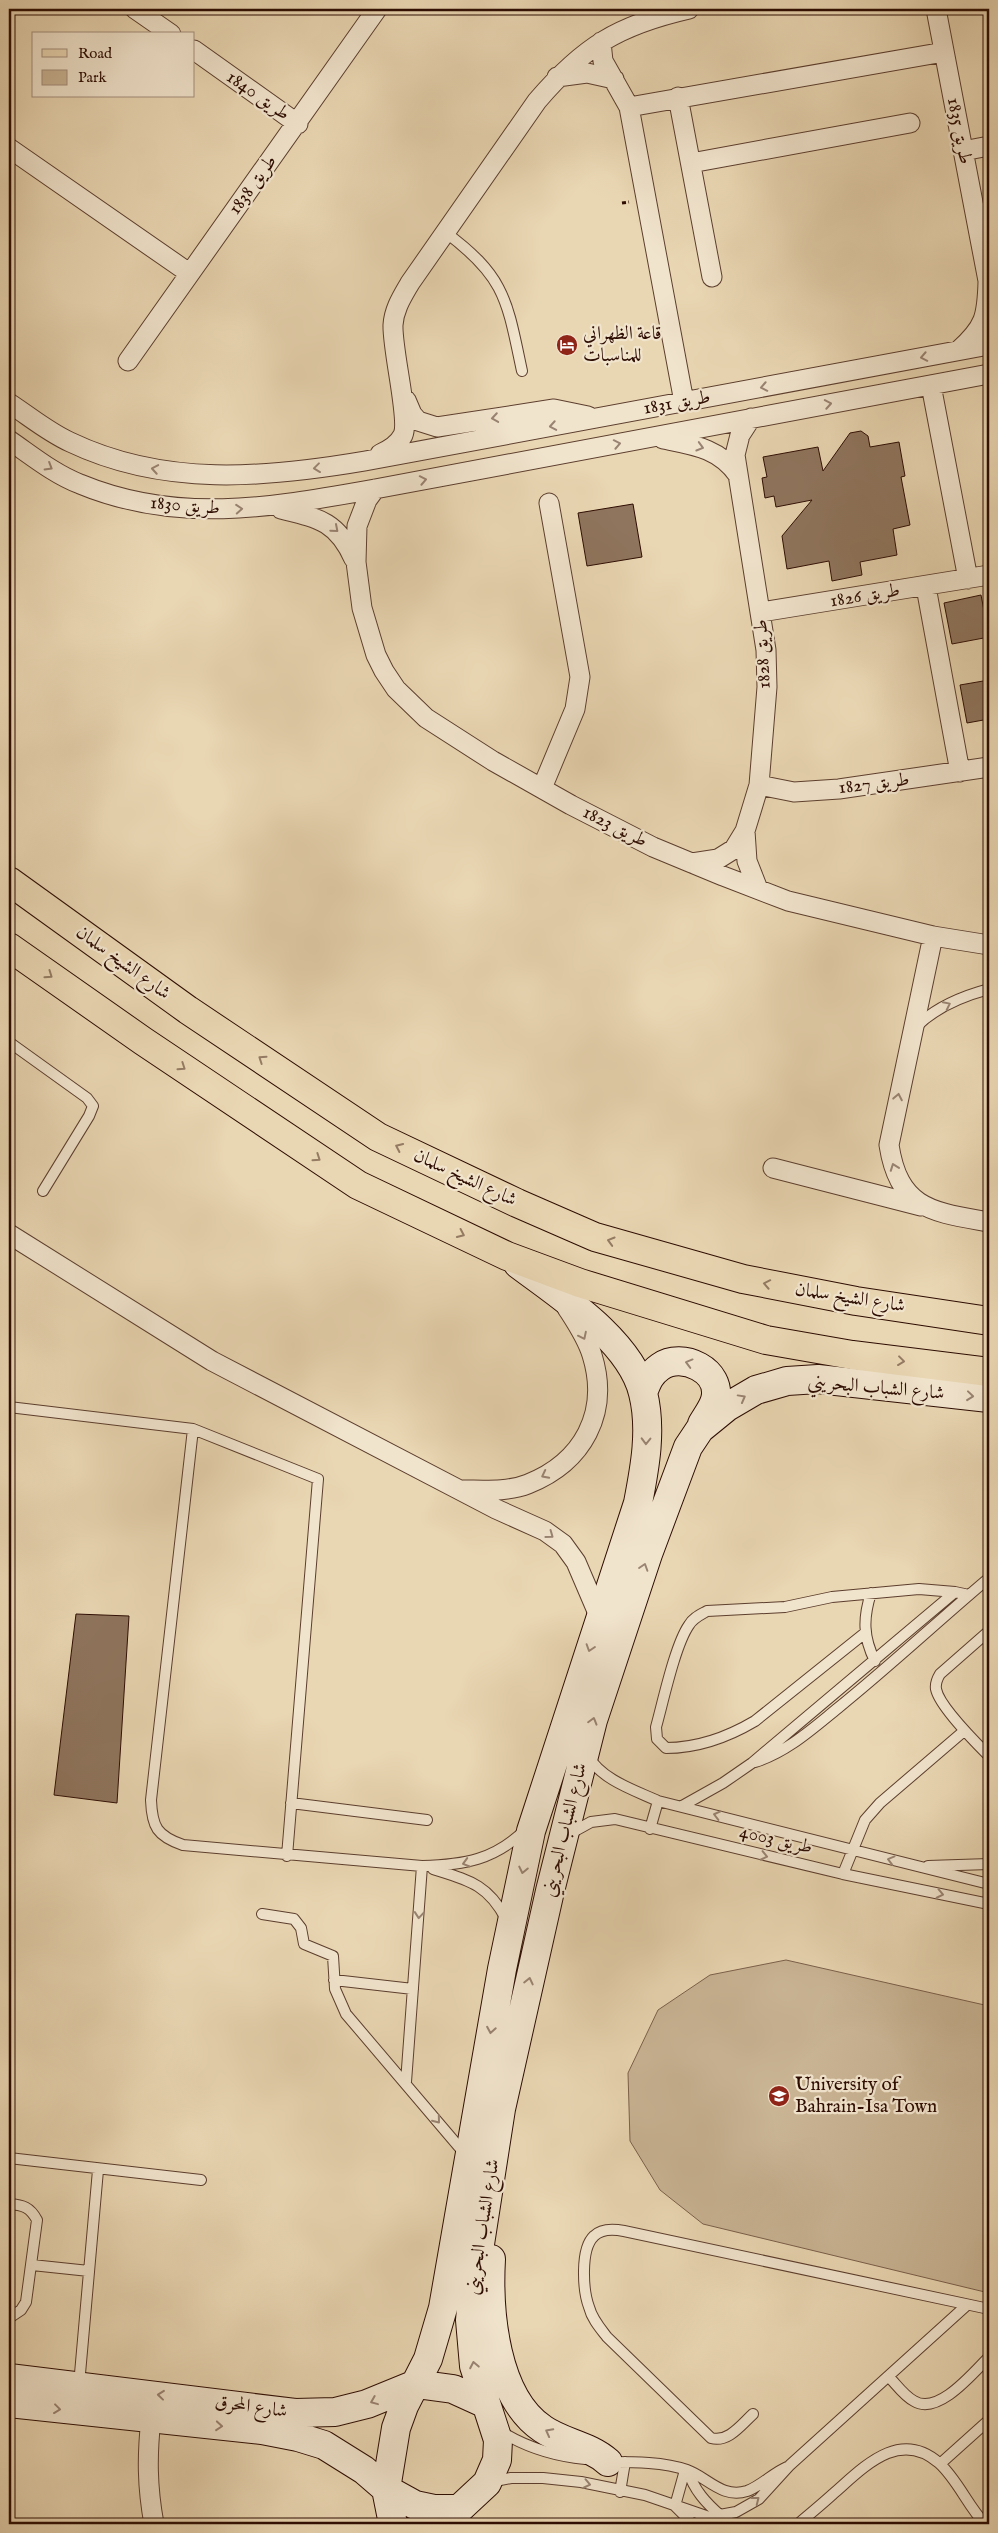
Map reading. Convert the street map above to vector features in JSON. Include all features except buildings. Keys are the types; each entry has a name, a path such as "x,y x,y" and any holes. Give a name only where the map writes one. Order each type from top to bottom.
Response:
{"main road":[{"path":"9,867 80,920 102,948"},
{"name":"شارع الشيخ سلمان","path":"9,881 188,1010 378,1137 586,1233 742,1279 856,1301 989,1320"},
{"path":"9,947 151,1046 358,1185 507,1256 580,1283 766,1340 852,1355 989,1372"},
{"path":"954,1314 989,1316"}],"street":[{"path":"136,9 167,32"},
{"name":"طريق 1838","path":"128,361 189,273 298,124 377,9"},
{"path":"365,461 390,449 403,434 405,422 393,338 395,313 410,283 537,101 557,77 582,53 638,23 689,9"},
{"name":"طريق 1835","path":"936,9 989,284 988,311 982,326 959,350"},
{"path":"601,42 603,61 629,107 684,402"},
{"name":"طريق 1840","path":"195,51 298,124"},
{"path":"629,107 944,52"},
{"path":"557,77 586,73 614,79"},
{"path":"678,97 712,277"},
{"path":"691,163 910,123"},
{"path":"963,151 989,146"},
{"path":"9,148 189,273"},
{"name":"طريق 1831","path":"365,461 989,344"},
{"path":"397,373 407,406 412,414 424,424 437,427 554,409 568,410 594,418"},
{"name":"طريق 1831","path":"375,490 989,374"},
{"path":"931,385 968,579"},
{"name":"طريق 1830","path":"9,403 68,441 100,455 141,467 182,474 261,476 365,461"},
{"name":"طريق 1828","path":"692,863 718,859 727,855 740,842 759,785 766,687 766,650 735,455 737,445 751,418"},
{"path":"652,437 703,447 723,458 738,476"},
{"name":"طريق 1830","path":"9,440 79,484 125,498 176,509 220,510 273,507 375,490"},
{"name":"طريق 1823","path":"375,490 363,507 357,526 356,562 362,608 376,655 384,672 396,689 426,718 493,761 542,788 653,847 692,863 788,901 933,936 989,945"},
{"path":"542,788 575,708 580,677 549,503"},
{"name":"طريق 1823","path":"273,507 308,516 330,525 347,542 356,562"},
{"name":"طريق 1826","path":"761,612 926,587 989,575"},
{"path":"926,587 960,772"},
{"name":"طريق 1827","path":"759,785 794,792 839,789 989,767"},
{"name":"طريق 1828","path":"745,831 747,861 758,889"},
{"path":"922,1206 908,1195 900,1181 892,1164 889,1145 911,1032 933,936"},
{"path":"773,1168 951,1215 989,1222"},
{"path":"9,1234 212,1361 459,1490 546,1531 563,1544 576,1562 600,1618"},
{"name":"شارع الشباب البحريني","path":"393,2524 386,2490 390,2452 396,2428 428,2359 443,2308 510,1932 535,1819 640,1494 646,1462 646,1424 643,1393 636,1375 617,1346 595,1324 559,1294 507,1256"},
{"path":"459,1490 502,1490 527,1485 553,1471 574,1454 590,1429 597,1412 597,1381 592,1354 559,1294"},
{"path":"643,1393 649,1377 661,1366 668,1363 676,1361 693,1363 707,1371 716,1385 716,1400 700,1429"},
{"name":"شارع الشباب البحريني","path":"450,2517 486,2483 497,2460 498,2440 474,2366 470,2320 474,2279 501,2109 562,1842 593,1720 651,1546 688,1448 700,1429 727,1407 749,1394 787,1381 818,1379 989,1398"},
{"path":"501,2109 491,2292 499,2352 507,2385 516,2402 528,2418 544,2430 617,2462"},
{"name":"شارع المحرق","path":"9,2378 209,2401 264,2410 303,2413 335,2412 367,2404 416,2384 453,2389 490,2416"},
{"name":"شارع المحرق","path":"9,2403 262,2430 298,2437 324,2445 364,2470 386,2490 415,2505 434,2509 450,2517"},
{"path":"151,2418 147,2453 147,2490 154,2524"}],"lane":[{"path":"446,232 476,257 497,283 510,314 522,371"},
{"path":"911,1032 926,1018 944,1006 989,989"},
{"path":"9,1042 87,1098 93,1106 89,1116 43,1191"},
{"path":"9,1407 193,1429 318,1479 287,1856"},
{"path":"193,1429 151,1800 152,1818 165,1838 183,1844 287,1856 422,1866 456,1866 474,1861 508,1844 535,1819"},
{"path":"752,1763 773,1755 807,1733 881,1673 989,1578"},
{"path":"865,1633 755,1721 742,1729 713,1740 682,1748 666,1748 657,1739 656,1727 681,1641 688,1625 696,1617 717,1610 785,1606 832,1597 919,1589 969,1595"},
{"path":"682,1806 723,1783 752,1763 768,1747 800,1724 955,1592"},
{"path":"871,1593 864,1614 865,1633 875,1661"},
{"path":"989,1630 940,1674 936,1684 938,1694 964,1731 989,1756"},
{"path":"843,1874 851,1850 865,1820 880,1803 964,1731"},
{"name":"طريق 4003","path":"585,1751 603,1774 658,1801 914,1867 989,1884"},
{"path":"650,1829 658,1801"},
{"path":"292,1803 427,1820"},
{"name":"طريق 4003","path":"562,1842 580,1826 603,1819 615,1819 650,1829 843,1874 989,1904"},
{"path":"914,1867 989,1864"},
{"path":"422,1866 471,1881 482,1888 500,1908 510,1932"},
{"path":"406,2082 422,1866"},
{"path":"262,1914 289,1917 299,1923 304,1944 333,1956 337,1998 346,2014 406,2082 469,2159"},
{"path":"334,1980 413,1989"},
{"path":"9,2158 98,2170 202,2180"},
{"path":"79,2386 98,2170"},
{"path":"9,2204 23,2205 32,2210 37,2220 26,2302 21,2310 9,2318"},
{"path":"753,2414 723,2439 710,2438 607,2337 596,2324 585,2292 585,2264 588,2245 594,2236 603,2230 624,2231 989,2309"},
{"path":"32,2266 89,2270"},
{"path":"486,2483 511,2478 543,2478 581,2482 620,2492 645,2495 709,2516 721,2516 736,2512 759,2499 790,2465 967,2305"},
{"path":"889,2377 912,2401 930,2404 946,2397 989,2357"},
{"path":"490,2416 521,2444 554,2455 686,2470 712,2486 735,2493 747,2491 790,2465"},
{"path":"940,2464 989,2420"},
{"path":"798,2524 866,2464 884,2455 904,2449 917,2450 940,2464 985,2524"},
{"path":"617,2462 620,2492"},
{"path":"675,2506 686,2470"},
{"path":"686,2470 703,2500 721,2516"},
{"path":"675,2506 693,2524"}],"green space":[{"path":"786,1960 989,2006 989,2293 703,2224 660,2190 630,2141 628,2073 658,2010 710,1975"}],"place":[{"name":"قاعة الظهراني للمناسبات","path":"567,345"},
{"name":"University of Bahrain-Isa Town","path":"779,2096"}]}
